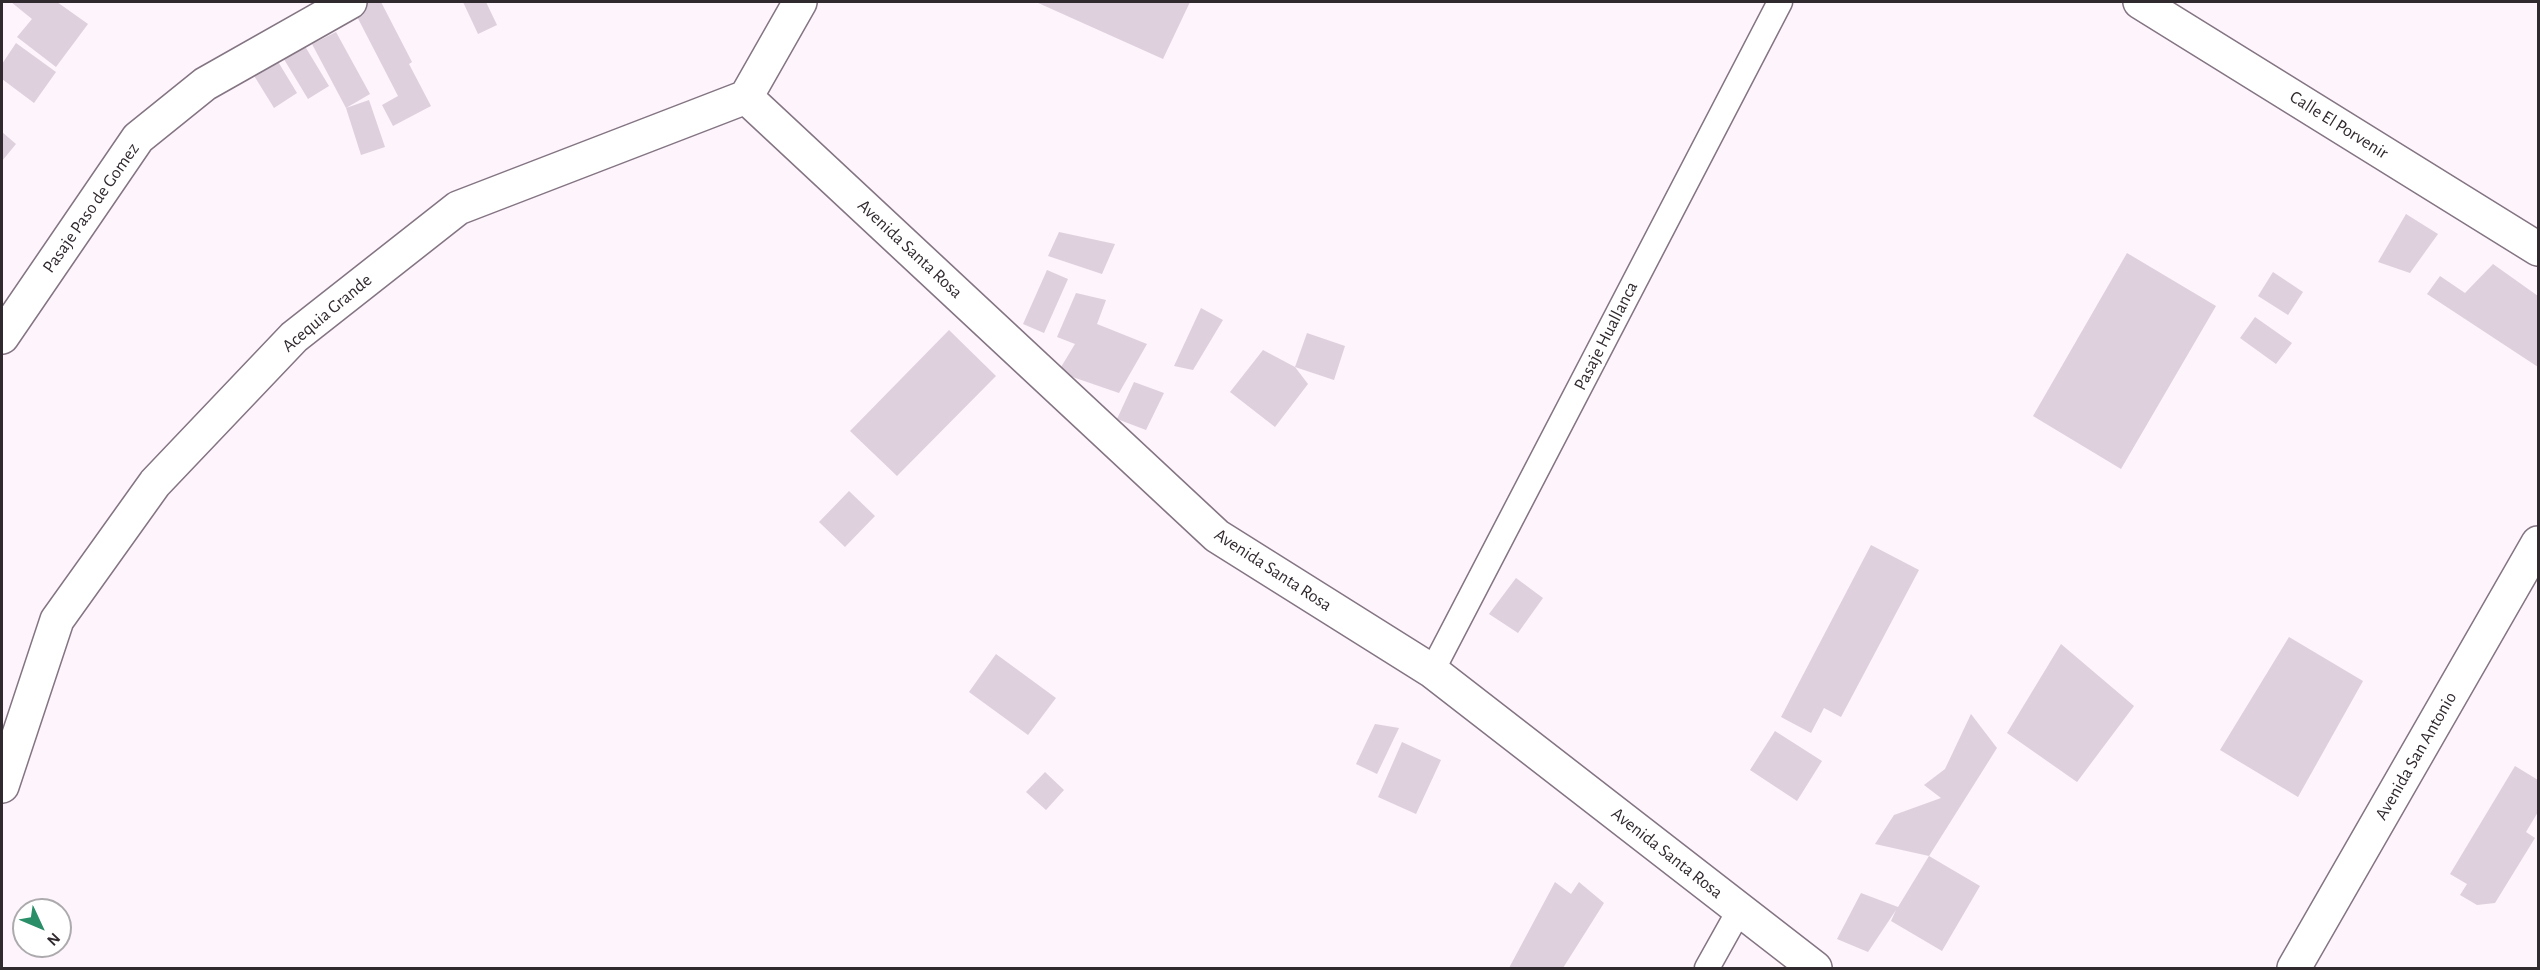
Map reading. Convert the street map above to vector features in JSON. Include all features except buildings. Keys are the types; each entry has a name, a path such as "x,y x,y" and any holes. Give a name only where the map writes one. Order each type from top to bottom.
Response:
{"street":[{"name":"Pasaje Paso de Gomez","path":"2,336 138,138 205,84 350,2"},
{"path":"746,97 800,2"},
{"name":"Calle El Porvenir","path":"2140,2 2538,249"},
{"name":"Avenida Santa Rosa","path":"746,97 1216,536 1432,671 1815,969"},
{"name":"Acequia Grande","path":"2,786 57,620 155,483 294,337 458,208 746,97"},
{"name":"Avenida San Antonio","path":"2294,969 2538,543"}],"lane":[{"name":"Pasaje Huallanca","path":"1432,671 1780,2"},
{"path":"1707,969 1740,909"}]}
